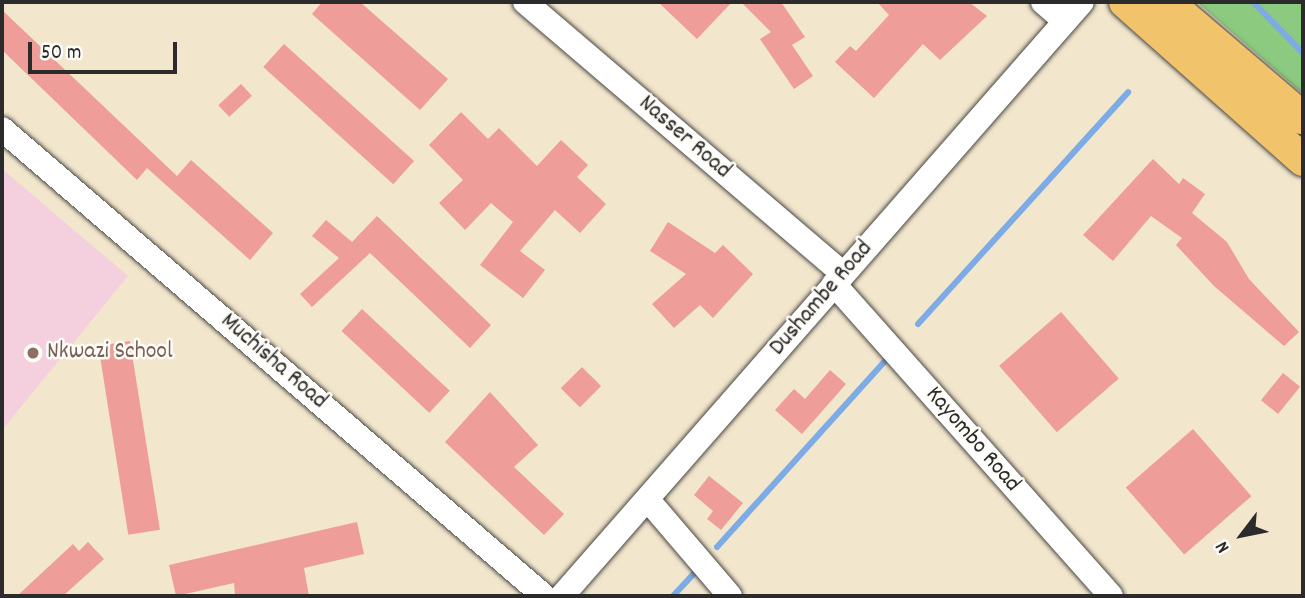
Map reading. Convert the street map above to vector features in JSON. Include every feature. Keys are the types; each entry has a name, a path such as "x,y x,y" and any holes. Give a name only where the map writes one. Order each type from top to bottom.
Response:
{"main road":[{"path":"1125,2 1303,160"},
{"path":"1167,2 1303,118"}],"street":[{"name":"Nasser Road","path":"525,2 839,279"},
{"path":"1043,2 1065,21"},
{"name":"Dushambe Road","path":"562,596 1082,2"},
{"name":"Muchisha Road","path":"2,129 544,596"},
{"name":"Kayombo Road","path":"839,279 1111,596"},
{"path":"648,500 730,596"}],"shaded area":[{"name":"Nkwazi School","path":"2,169 128,276 2,430"}],"green space":[{"path":"1197,2 1303,2 1303,94"}],"building":[{"path":"322,2 360,2 448,79 420,110 312,14"},
{"path":"658,2 732,2 697,39"},
{"path":"741,2 781,2 805,37 792,45 813,76 794,89 760,39 771,32"},
{"path":"877,2 969,2 987,16 940,60 923,44 874,98 835,62 850,46 856,51 889,15"},
{"path":"2,10 177,176 191,160 273,233 250,260 147,168 137,180 2,50"},
{"path":"284,44 414,161 393,184 263,67"},
{"path":"241,84 252,96 229,117 218,105"},
{"path":"461,112 488,139 499,128 537,166 561,140 588,165 577,177 606,204 580,233 555,210 520,251 545,270 523,298 480,265 513,222 491,203 465,230 439,203 463,180 429,145"},
{"path":"1153,159 1179,184 1183,178 1205,194 1192,213 1227,242 1249,279 1299,332 1284,346 1214,286 1176,245 1182,238 1151,216 1113,261 1083,235"},
{"path":"377,216 491,325 470,348 370,253 312,307 300,294 339,258 312,236 326,220 352,242"},
{"path":"668,222 715,253 723,245 753,274 713,318 700,305 674,328 652,304 686,274 650,251"},
{"path":"362,309 450,391 429,413 342,331"},
{"path":"1061,312 1119,378 1057,432 999,366"},
{"path":"130,341 160,530 128,535 98,346"},
{"path":"582,367 601,386 580,407 561,388"},
{"path":"830,370 846,384 802,434 775,410 794,389 805,399"},
{"path":"1283,373 1300,387 1278,414 1261,400"},
{"path":"490,392 538,445 514,467 564,514 544,535 445,442"},
{"path":"1193,429 1251,496 1184,555 1126,487"},
{"path":"709,476 743,503 721,530 707,519 713,511 694,495"},
{"path":"357,522 364,554 304,568 309,596 235,596 234,583 176,596 169,565"},
{"path":"88,542 104,559 63,596 17,596 73,544 79,551"}],"waterway":[{"path":"1253,2 1303,53"},
{"path":"918,324 1128,92"},
{"path":"717,547 888,358"},
{"path":"673,596 695,572"}],"place":[{"name":"Nkwazi School","path":"33,353"}]}
